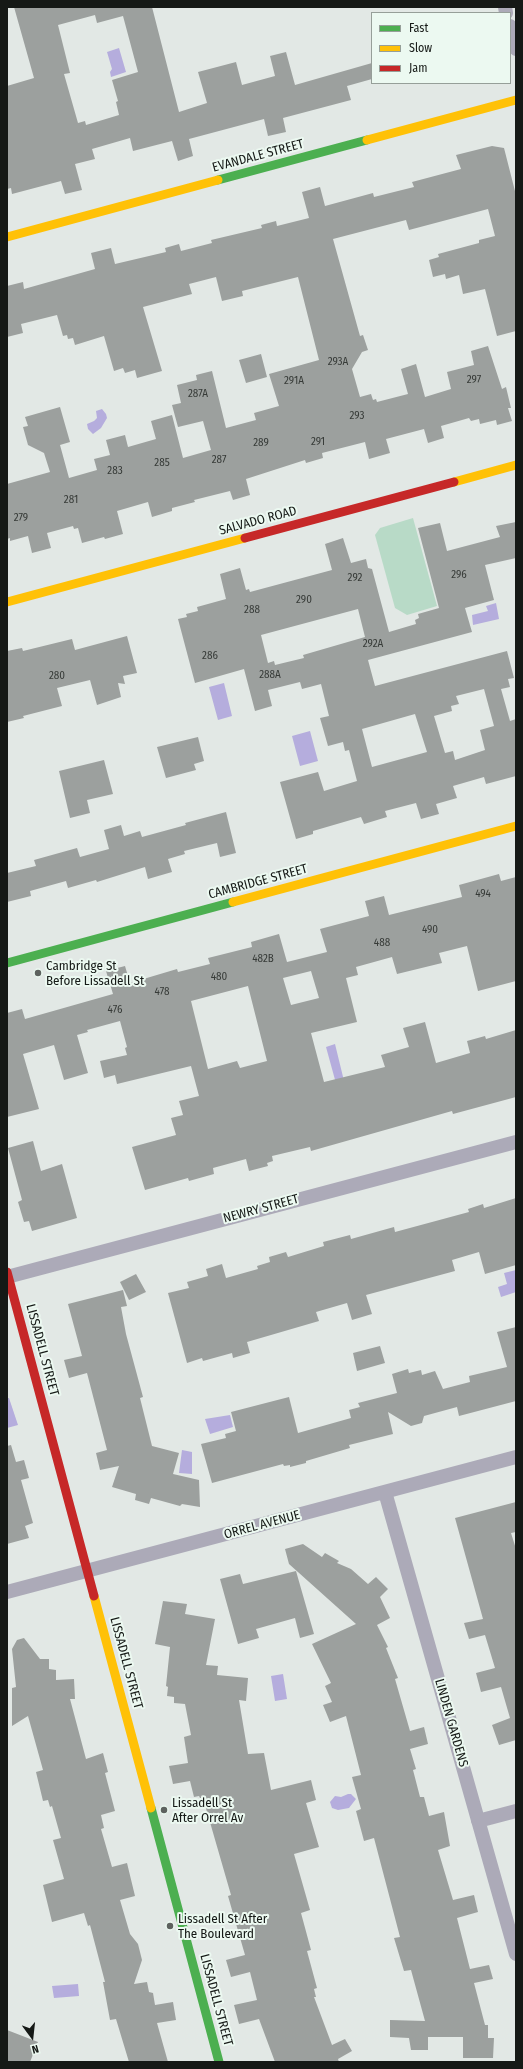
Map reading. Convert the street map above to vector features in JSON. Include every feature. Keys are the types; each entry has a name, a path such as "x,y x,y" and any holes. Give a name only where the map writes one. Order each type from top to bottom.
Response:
{"street":[{"path":"511,30 516,49"},
{"name":"EVANDALE STREET","path":"7,237 516,100"},
{"name":"SALVADO ROAD","path":"7,602 516,465"},
{"name":"CAMBRIDGE STREET","path":"7,963 516,826"},
{"name":"NEWRY STREET","path":"7,1275 516,1142"},
{"name":"LISSADELL STREET","path":"7,1275 220,2062"},
{"name":"ORREL AVENUE","path":"7,1592 516,1457"},
{"name":"LINDEN GARDENS","path":"386,1492 516,1954"},
{"path":"478,1821 516,1811"}],"green space":[{"path":"413,518 437,606 407,615 395,608 375,535 380,528"}],"shaded area":[{"path":"119,48 126,72 111,77 110,72 112,69 107,52"},
{"path":"102,409 107,418 101,428 93,434 88,429 87,424 97,418 96,411"},
{"path":"496,603 499,619 473,625 472,615 488,611 486,606"},
{"path":"224,683 232,716 218,720 209,687"},
{"path":"310,731 318,761 300,766 292,736"},
{"path":"335,1044 345,1085 337,1087 326,1047"},
{"path":"516,1270 516,1292 501,1297 498,1287 507,1284 504,1273"},
{"path":"7,1398 9,1398 18,1425 7,1428"},
{"path":"230,1415 233,1427 210,1434 205,1419"},
{"path":"182,1450 192,1452 192,1474 179,1473"},
{"path":"283,1674 287,1699 275,1701 271,1676"},
{"path":"351,1794 356,1799 349,1808 338,1810 332,1808 330,1802 335,1796 341,1797"},
{"path":"78,1984 79,1996 54,1998 52,1986"}],"building":[{"path":"14,7 152,7 179,112 207,103 198,72 236,62 242,85 275,76 270,56 286,52 295,85 371,63 371,79 347,86 351,100 283,118 286,132 268,136 264,119 189,139 193,156 178,161 172,141 133,151 130,138 92,149 95,159 75,164 82,190 65,194 61,181 12,194 11,188 7,189 7,86 34,78","holes":["95,15 97,23 123,16 138,72 112,80 118,101 116,102 119,115 86,125 85,121 78,123 64,74 70,73 58,25"]},
{"path":"492,146 504,148 516,195 516,331 497,336 485,289 463,294 459,275 446,279 445,274 433,277 429,260 439,257 438,254 479,243 479,240 495,236 488,209 409,230 406,220 333,239 360,336 363,335 368,350 362,352 352,369 360,397 371,394 373,400 376,399 377,402 408,394 401,369 416,364 425,397 451,389 447,372 474,365 471,351 488,346 502,389 506,387 511,408 508,408 512,421 497,425 496,420 480,424 479,419 471,421 469,418 441,426 444,438 428,443 424,429 386,439 390,453 369,459 365,442 322,453 323,458 306,463 305,460 246,479 250,495 233,500 230,491 194,500 195,502 172,508 172,511 152,517 148,502 117,511 123,534 105,539 104,537 82,543 78,528 74,529 73,526 47,533 51,548 32,553 28,536 10,541 10,538 7,539 7,484 50,472 44,453 28,445 23,427 28,426 25,417 60,407 70,442 60,445 69,478 97,470 94,459 110,455 106,440 125,435 128,447 156,439 151,421 172,415 183,458 211,450 203,421 178,427 172,405 181,403 177,385 197,380 196,375 212,371 226,428 256,420 254,413 279,406 269,374 319,360 298,277 242,291 243,296 222,301 216,277 189,284 192,294 143,307 162,371 137,378 135,370 125,373 123,368 114,371 104,336 75,345 73,338 68,339 67,335 63,336 57,315 21,324 23,333 7,337 7,286 23,282 24,289 95,269 91,253 111,248 115,264 166,252 165,248 179,244 181,251 212,243 211,240 262,228 261,225 276,221 277,226 309,218 302,192 320,187 325,206 373,193 374,197 414,187 412,182 461,169 456,155"},
{"path":"261,354 267,377 246,383 239,360"},
{"path":"516,522 516,558 485,565 494,600 465,608 472,632 368,660 375,686 507,651 514,678 508,679 510,687 501,689 510,721 516,719 516,776 486,784 484,777 453,786 457,798 436,804 439,814 421,819 416,803 385,811 387,817 364,824 361,817 313,831 313,834 296,839 280,782 318,772 324,791 357,781 349,750 345,751 343,742 328,746 320,718 329,716 321,684 302,689 300,682 268,690 272,706 255,711 244,669 195,683 178,619 187,617 186,614 198,611 197,607 226,599 220,574 240,568 246,590 249,589 250,592 332,570 325,544 343,538 351,563 366,559 368,568 372,569 389,632 416,624 415,620 419,618 418,614 439,608 418,528 440,523 447,551 500,537 496,526","holes":["358,609 365,637 303,655 304,658 275,665 274,661 268,663 261,635","484,689 494,726 480,730 485,750 455,760 453,751 445,753 434,716 452,711 451,706 459,704 456,696","415,714 427,752 372,767 362,729"]},
{"path":"127,636 137,673 123,676 125,684 118,683 121,697 97,705 90,680 57,688 62,706 23,716 24,718 7,722 7,651 22,648 23,651 72,639 75,650"},
{"path":"198,737 204,761 194,764 196,770 166,778 157,747"},
{"path":"104,760 113,794 87,800 90,813 70,818 59,771"},
{"path":"226,812 236,853 220,857 217,843 184,851 185,854 168,859 172,872 148,879 145,867 97,882 96,880 68,888 66,881 30,891 31,896 7,902 7,873 36,866 34,860 77,848 80,857 109,849 104,830 121,825 124,836 140,831 142,837"},
{"path":"499,874 501,881 516,877 516,981 478,991 467,946 439,953 442,963 397,974 392,957 356,967 358,975 346,978 357,1022 311,1033 324,1082 385,1067 381,1055 409,1047 403,1028 425,1022 436,1063 470,1053 467,1041 485,1036 486,1039 516,1030 516,1097 453,1114 452,1111 311,1151 310,1147 272,1156 273,1161 267,1163 268,1166 249,1171 246,1159 213,1168 214,1174 189,1181 188,1178 145,1190 132,1147 176,1135 171,1118 183,1115 179,1101 199,1096 191,1066 117,1084 115,1075 104,1078 100,1061 127,1055 125,1048 127,1047 120,1021 87,1030 88,1032 77,1035 88,1073 64,1080 54,1045 23,1054 39,1109 7,1117 7,1013 22,1009 25,1019 113,994 106,971 125,966 130,983 177,969 178,972 210,964 208,958 252,947 251,942 279,934 287,962 327,952 320,929 369,916 365,901 384,896 389,915 462,897 459,885","holes":["311,971 319,998 291,1005 283,978","248,986 267,1061 240,1068 237,1061 208,1069 191,1001"]},
{"path":"33,1141 41,1171 62,1164 77,1218 32,1231 29,1221 24,1222 18,1202 22,1200 8,1148"},
{"path":"516,1198 516,1265 485,1274 479,1252 452,1260 455,1271 366,1295 372,1314 352,1320 347,1303 316,1312 319,1321 247,1342 250,1353 233,1358 232,1353 203,1361 202,1358 187,1363 168,1293 189,1288 187,1282 208,1276 206,1269 222,1264 226,1278 258,1269 257,1266 270,1262 269,1257 286,1252 288,1257 324,1246 323,1242 350,1235 351,1239 394,1227 395,1232 469,1212 468,1209 483,1204 484,1208"},
{"path":"136,1274 146,1292 129,1300 120,1282"},
{"path":"123,1290 127,1306 121,1307 126,1334 143,1397 140,1398 152,1446 179,1453 173,1474 199,1480 200,1507 182,1504 180,1506 151,1498 149,1504 135,1500 136,1494 112,1487 119,1466 100,1470 96,1453 107,1450 87,1373 69,1378 64,1360 82,1356 68,1304"},
{"path":"516,1327 516,1401 459,1416 457,1407 424,1416 422,1423 411,1426 388,1412 393,1434 349,1445 350,1448 306,1461 306,1463 290,1467 290,1465 284,1466 283,1464 212,1483 201,1444 226,1438 225,1434 236,1431 231,1412 289,1397 298,1433 351,1418 349,1410 360,1407 358,1403 397,1393 392,1374 408,1369 409,1373 421,1370 422,1375 435,1371 443,1389 470,1382 469,1376 507,1367 497,1332"},
{"path":"380,1346 385,1363 357,1371 353,1353"},
{"path":"11,1445 16,1462 24,1460 29,1478 21,1480 33,1523 25,1526 29,1538 7,1544 7,1446"},
{"path":"516,1502 516,1532 511,1533 516,1549 516,1740 499,1745 492,1725 510,1718 501,1687 481,1692 476,1673 495,1668 485,1635 469,1639 464,1623 483,1619 455,1518"},
{"path":"303,1544 322,1557 325,1553 339,1561 337,1563 351,1569 368,1584 376,1577 388,1589 380,1597 390,1618 377,1625 388,1647 386,1648 398,1678 395,1679 410,1731 424,1727 428,1744 410,1749 416,1769 413,1770 420,1797 424,1797 429,1816 444,1812 450,1846 438,1850 453,1900 474,1895 478,1912 457,1918 470,1969 489,1965 493,1979 474,1983 485,2025 488,2025 488,2038 494,2038 493,2058 463,2058 463,2037 428,2037 428,2050 411,2050 409,2038 390,2037 390,2020 425,2021 411,1970 404,1971 394,1938 400,1937 374,1838 364,1841 356,1811 361,1809 352,1777 361,1775 346,1716 330,1722 323,1705 332,1702 325,1686 331,1683 312,1644 356,1624 289,1564 285,1549"},
{"path":"296,1571 314,1634 300,1638 295,1618 256,1629 259,1638 238,1644 220,1579 240,1574 243,1584"},
{"path":"163,1601 187,1604 185,1614 215,1619 206,1665 218,1666 217,1675 248,1678 246,1701 239,1700 248,1754 264,1753 271,1790 311,1780 316,1800 306,1803 319,1847 294,1854 310,1910 301,1913 311,1950 307,1951 317,1988 314,1989 316,1997 314,1997 332,2045 345,2039 352,2051 338,2059 339,2062 275,2062 259,2019 239,2024 234,2005 257,2000 250,1972 231,1977 226,1960 245,1955 228,1896 231,1895 203,1798 200,1798 199,1796 194,1797 190,1781 173,1784 169,1766 188,1763 184,1737 191,1735 185,1704 174,1703 174,1697 167,1696 168,1687 166,1686 170,1647 155,1644"},
{"path":"24,1638 40,1659 49,1659 49,1669 56,1670 56,1680 74,1679 75,1699 70,1699 86,1759 103,1753 108,1772 105,1773 115,1811 101,1815 104,1828 101,1829 112,1867 127,1863 135,1896 120,1900 130,1934 138,1944 142,1960 134,1984 147,1982 149,1992 153,1993 155,2005 173,2002 176,2020 157,2023 168,2062 129,2062 116,2019 110,2020 103,1982 105,1982 90,1925 88,1926 84,1913 52,1922 43,1885 64,1879 53,1840 61,1838 52,1806 50,1807 48,1800 43,1801 36,1772 43,1770 28,1716 12,1726 12,1688 16,1687 12,1649 17,1640"},
{"path":"7,2030 38,2042 30,2062 7,2062"}],"traffic: fast":[{"path":"218,180 367,140"},
{"path":"7,963 233,902"},
{"path":"151,1808 219,2062"}],"traffic: slow":[{"path":"367,140 516,100"},
{"path":"7,237 218,180"},
{"path":"454,482 516,465"},
{"path":"7,602 245,538"},
{"path":"233,902 516,826"},
{"path":"94,1596 151,1808"}],"traffic: jam":[{"path":"245,538 454,482"},
{"path":"7,1272 94,1596"}],"place":[{"name":"Cambridge St Before Lissadell St","path":"38,973"},
{"name":"Lissadell St After Orrel Av","path":"164,1810"},
{"name":"Lissadell St After The Boulevard","path":"170,1926"}]}
